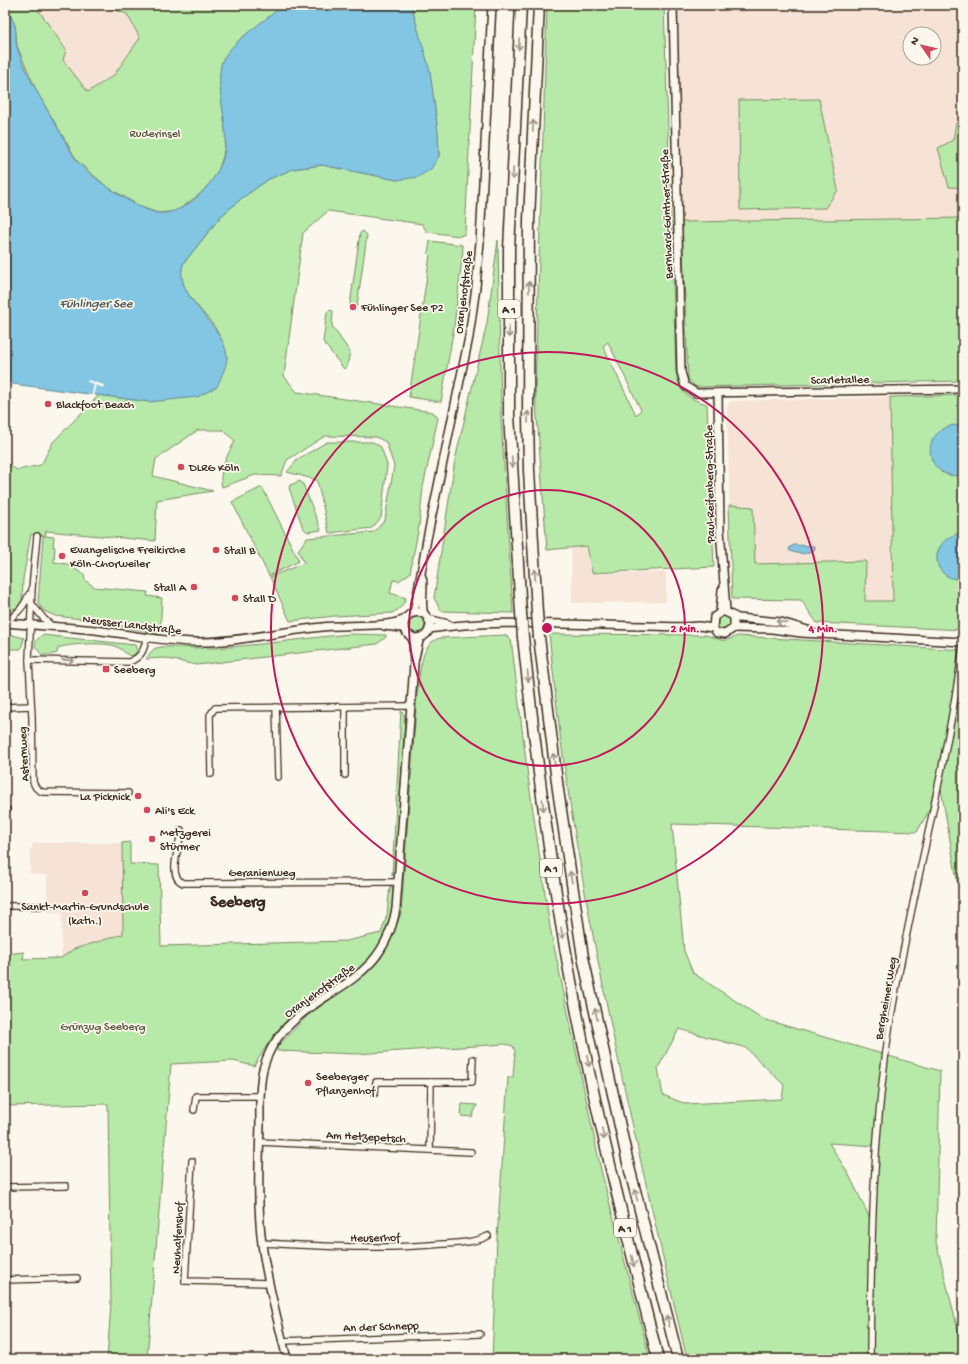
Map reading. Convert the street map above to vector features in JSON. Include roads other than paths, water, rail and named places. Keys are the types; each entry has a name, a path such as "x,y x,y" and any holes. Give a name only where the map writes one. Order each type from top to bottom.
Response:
{"highway":[{"name":"A 1","path":"520,5 509,249 509,415 521,613 549,856 569,972 610,1168 658,1359"},
{"name":"A 1","path":"539,5 530,220 528,407 529,470 539,637 559,797 583,957 628,1163 678,1359"}],"street":[{"name":"Oranjehofstraße","path":"414,613 419,584 422,577 427,539 469,337 476,287 480,242 492,5"},
{"name":"Bernhard-Günther-Straße","path":"673,5 681,372 685,386 691,391 718,393"},
{"name":"Scarletallee","path":"718,393 963,389"},
{"name":"Paul-Reifenberg-Straße","path":"718,393 723,611"},
{"name":"Asternweg","path":"37,536 29,625 28,660 33,778 38,790 42,792 128,793"},
{"name":"Oranjehofstraße","path":"422,577 424,584 422,608 426,617"},
{"path":"5,623 20,612 26,603 32,588"},
{"path":"31,603 44,619 53,627"},
{"path":"699,626 712,620 723,611 734,617 793,624 819,634"},
{"path":"426,617 429,629 426,634 420,637 408,633 405,624 407,618 414,613 454,625"},
{"path":"734,617 734,628"},
{"name":"Neusser Landstraße","path":"5,623 75,628 146,639 199,642 230,641 322,627 376,625 402,621 407,618"},
{"path":"712,620 713,628"},
{"name":"Neusser Landstraße","path":"376,625 402,628 408,633"},
{"path":"429,629 454,625 699,626 713,628 717,632 725,634 734,628 772,629 819,634 963,642"},
{"name":"Oranjehofstraße","path":"408,633 413,641 414,664"},
{"name":"Oranjehofstraße","path":"287,1359 269,1283 262,1243 259,1142 260,1082 267,1057 282,1033 302,1014 365,970 378,956 389,936 394,921 410,706 414,664 420,637"},
{"path":"28,660 129,662 138,658 142,654 146,639"},
{"name":"Bergheimer Weg","path":"870,1359 874,1204 885,1058 895,996 939,781 963,646"},
{"path":"5,707 31,706"},
{"path":"211,774 210,715 215,708 410,706"},
{"path":"276,707 278,777"},
{"path":"345,707 345,775"},
{"name":"Geranienweg","path":"181,830 175,872 178,880 183,883 398,882"},
{"path":"5,906 40,906"},
{"path":"375,1093 376,1082 472,1082 473,1059"},
{"path":"430,1150 431,1082"},
{"path":"194,1110 196,1096 260,1096"},
{"name":"Am Hetzepetsch","path":"259,1142 471,1152"},
{"name":"Neuhalfenshof","path":"192,1161 185,1281 269,1283"},
{"path":"5,1187 66,1186"},
{"name":"Heuserhof","path":"262,1243 349,1248 411,1247 476,1241 488,1236"},
{"path":"5,1280 77,1278"},
{"name":"An der Schnepp","path":"283,1340 480,1334"}],"water":[{"name":"Fühlinger See","path":"283,5 411,5 430,71 438,132 439,156 431,169 418,177 397,180 322,165 293,169 269,179 242,198 221,216 183,264 182,276 185,288 218,333 224,345 227,361 217,387 197,397 150,402 5,383 5,7 16,28 17,47 25,68 77,161 83,168 115,192 149,211 158,213 179,209 190,203 208,186 215,175 221,165 225,144 220,86 221,65 231,49 239,41"},
{"path":"954,425 963,427 963,475 951,475 941,471 934,464 931,456 931,446 934,437 942,430"},
{"path":"957,534 963,535 963,579 953,578 945,574 937,561 941,545 947,539"},
{"path":"794,545 815,546 815,549 803,554 795,553 789,550 790,547"}],"place":[{"name":"Fühlinger See P2","path":"353,307"},
{"name":"Blackfoot Beach","path":"48,404"},
{"name":"DLRG Köln","path":"181,467"},
{"name":"Stall B","path":"216,550"},
{"name":"Evangelische Freikirche Köln-Chorweiler","path":"62,556"},
{"name":"Stall A","path":"194,587"},
{"name":"Stall D","path":"235,598"},
{"name":"Seeberg","path":"106,669"},
{"name":"La Picknick","path":"138,796"},
{"name":"Ali's Eck","path":"147,810"},
{"name":"Metzgerei Stürmer","path":"152,839"},
{"name":"Sankt-Martin-Grundschule (kath.)","path":"85,893"},
{"name":"Seeberger Pflanzenhof","path":"308,1083"}],"district":[{"name":"Seeberg","path":"238,900"}],"park label":[{"name":"Ruderinsel","path":"155,133"},
{"name":"Grünzug Seeberg","path":"103,1026"}]}
